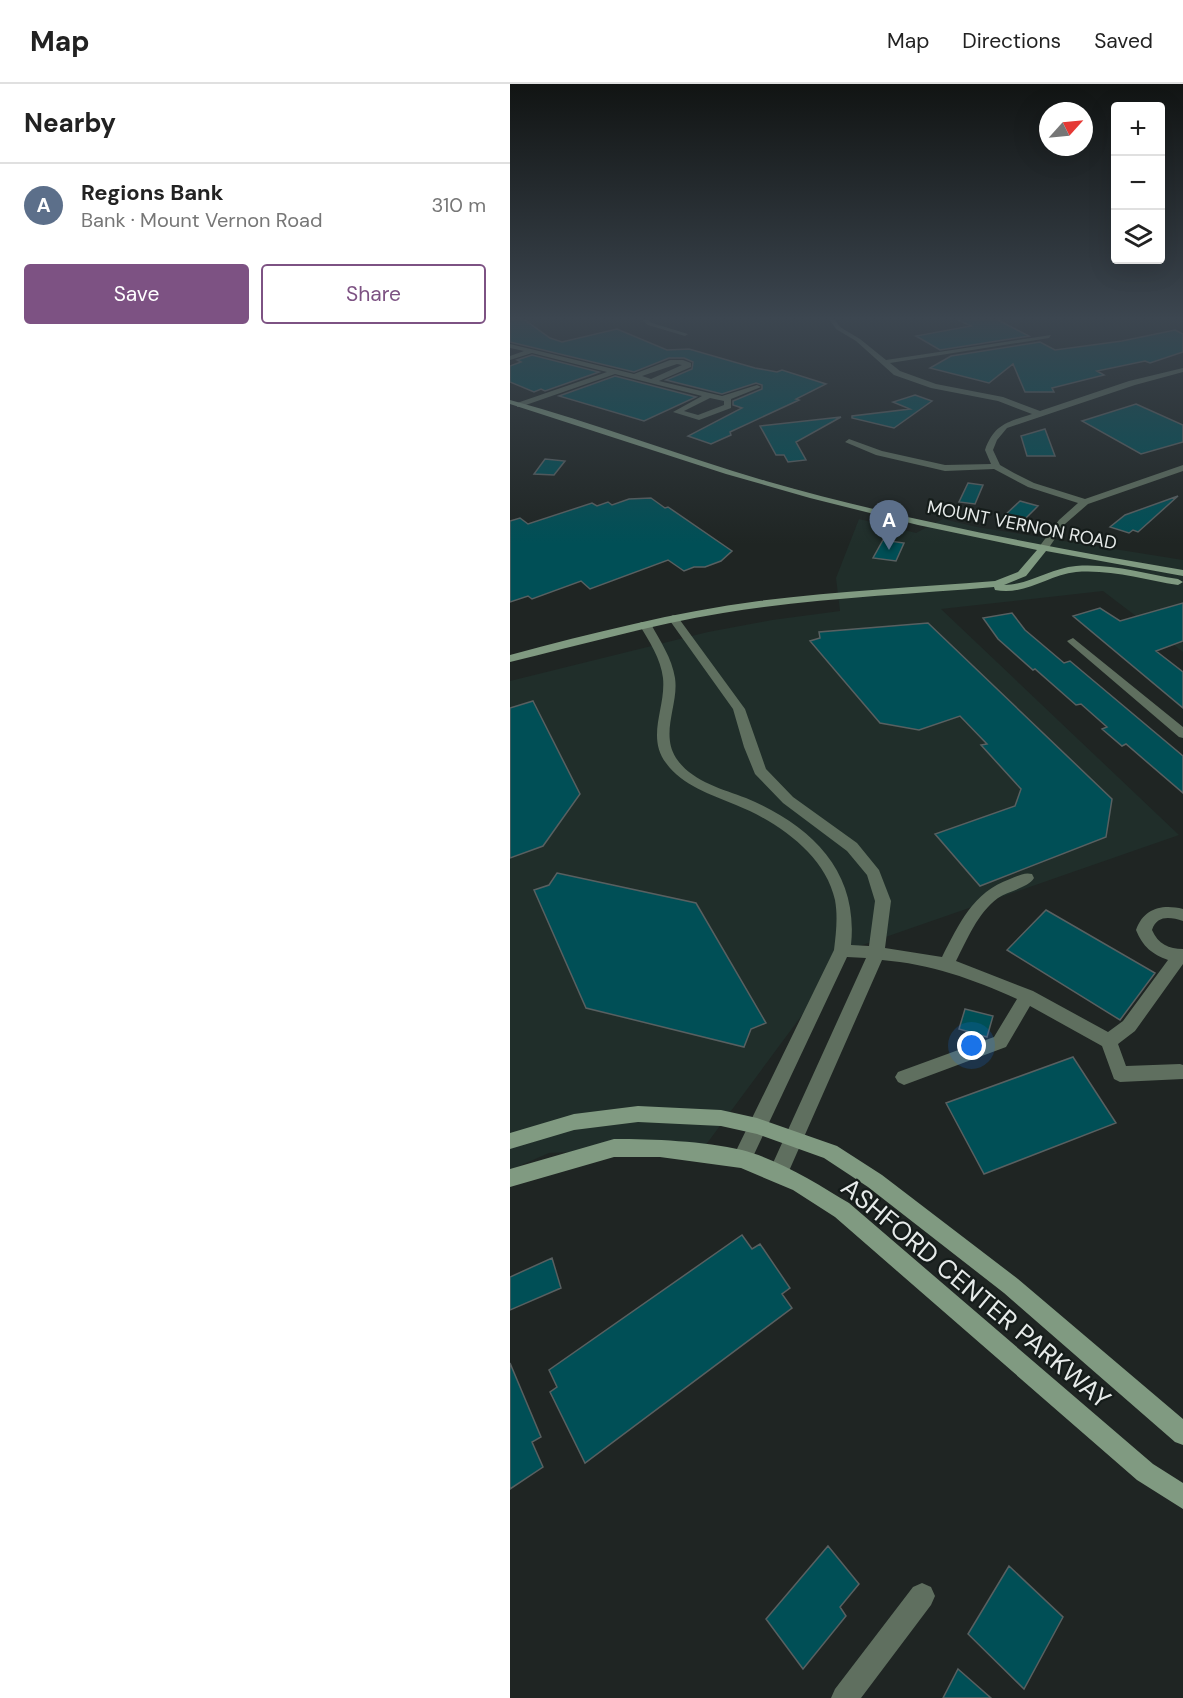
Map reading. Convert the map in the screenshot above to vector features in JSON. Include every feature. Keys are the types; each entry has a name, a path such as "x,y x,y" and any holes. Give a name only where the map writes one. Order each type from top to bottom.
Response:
{"street":[{"path":"515,403 546,393"},
{"path":"699,393 728,400 728,406 699,418 677,412 708,396"},
{"path":"722,399 739,393"},
{"path":"971,393 999,399 1040,414"},
{"path":"996,466 988,450 993,439 1004,426 1101,393"},
{"name":"MOUNT VERNON ROAD","path":"515,403 763,482 882,513 1183,573"},
{"path":"849,442 879,453 945,468 996,466 1031,485 1085,502"},
{"path":"510,659 673,618 795,600 997,584 1017,578 1026,571 1062,522 1085,502 1183,468"},
{"path":"981,585 1019,588 1058,573 1085,569 1183,583"},
{"path":"673,618 739,709 760,771 788,800 852,847 874,874 880,888 883,912 876,954 778,1174"},
{"path":"645,624 669,678 662,730 669,758 685,775 705,788 765,812 786,826 818,853 835,875 840,888 846,927 842,950 742,1159"},
{"path":"1072,641 1183,734"},
{"path":"946,965 976,907 1002,886 1027,878"},
{"path":"1109,1041 1130,1026 1181,956 1160,950 1152,944 1144,930 1145,923 1157,913 1183,915"},
{"path":"842,950 932,961 1027,996 1109,1041 1120,1074 1180,1072"},
{"path":"904,1077 1000,1042 1014,1022 1027,996"},
{"name":"ASHFORD CENTER PARKWAY","path":"510,1142 574,1122 638,1114 721,1118 757,1126 830,1152 875,1181 1011,1286 1183,1434"},
{"name":"ASHFORD CENTER PARKWAY","path":"510,1178 614,1148 660,1148 742,1159 801,1184 842,1210 1145,1472 1183,1497"},
{"path":"844,1698 922,1596"}],"shaded area":[{"path":"859,519 916,533 943,519 977,527 1183,560 1183,652 1103,591 941,609 1179,835 851,949 705,1146 549,1153 510,1170 510,681 708,632 840,611 836,578"}],"building":[{"path":"567,393 682,393 696,397 644,421 559,396"},
{"path":"752,393 807,393 796,399 799,400 730,432 731,435 711,444 688,436 742,408 733,405 733,401"},
{"path":"915,395 932,401 894,428 852,418 852,416 910,409 893,402"},
{"path":"1136,404 1183,425 1183,442 1141,454 1082,421"},
{"path":"841,417 796,442 806,460 788,462 784,455 776,455 760,426"},
{"path":"1045,429 1055,456 1027,456 1021,436"},
{"path":"545,459 565,461 554,475 534,474"},
{"path":"968,483 983,485 975,504 959,502"},
{"path":"1178,496 1138,532 1133,530 1129,533 1110,527 1125,515"},
{"path":"651,498 732,551 721,561 705,567 694,567 684,571 668,560 590,589 581,581 532,599 528,596 510,602 510,521 520,518 528,524 592,503 597,506 608,502 612,505 629,499"},
{"path":"1020,501 1038,506 1024,520 1005,515"},
{"path":"883,540 904,543 896,561 873,558"},
{"path":"1183,603 1183,641 1156,651 1183,672 1183,708 1073,616 1100,608 1120,621"},
{"path":"1012,613 1025,630 1064,663 1070,661 1183,756 1183,793 1126,744 1122,746 1102,729 1107,727 1081,704 1076,705 1035,669 1033,670 998,639 983,618"},
{"path":"928,623 1112,799 1106,837 980,886 935,834 1015,806 1021,789 981,745 987,744 960,716 919,730 880,723 810,641 820,638 819,632"},
{"path":"533,701 580,794 543,846 510,858 510,708"},
{"path":"557,873 696,903 766,1023 751,1029 744,1047 586,1008 534,890 549,885"},
{"path":"1046,910 1155,973 1120,1020 1007,950"},
{"path":"965,1009 993,1016 987,1037 959,1029"},
{"path":"1073,1057 1116,1123 984,1174 946,1103"},
{"path":"742,1235 752,1249 760,1244 790,1288 782,1294 792,1308 585,1463 550,1392 557,1387 549,1370"},
{"path":"552,1258 561,1288 510,1310 510,1277"},
{"path":"510,1363 541,1437 532,1442 543,1467 510,1489"},
{"path":"828,1546 859,1584 840,1607 846,1616 803,1669 766,1619"},
{"path":"1009,1566 1063,1617 1024,1689 968,1634"},
{"path":"958,1669 991,1698 943,1698"}],"place":[{"name":"Regions Bank","path":"889,550"}]}
